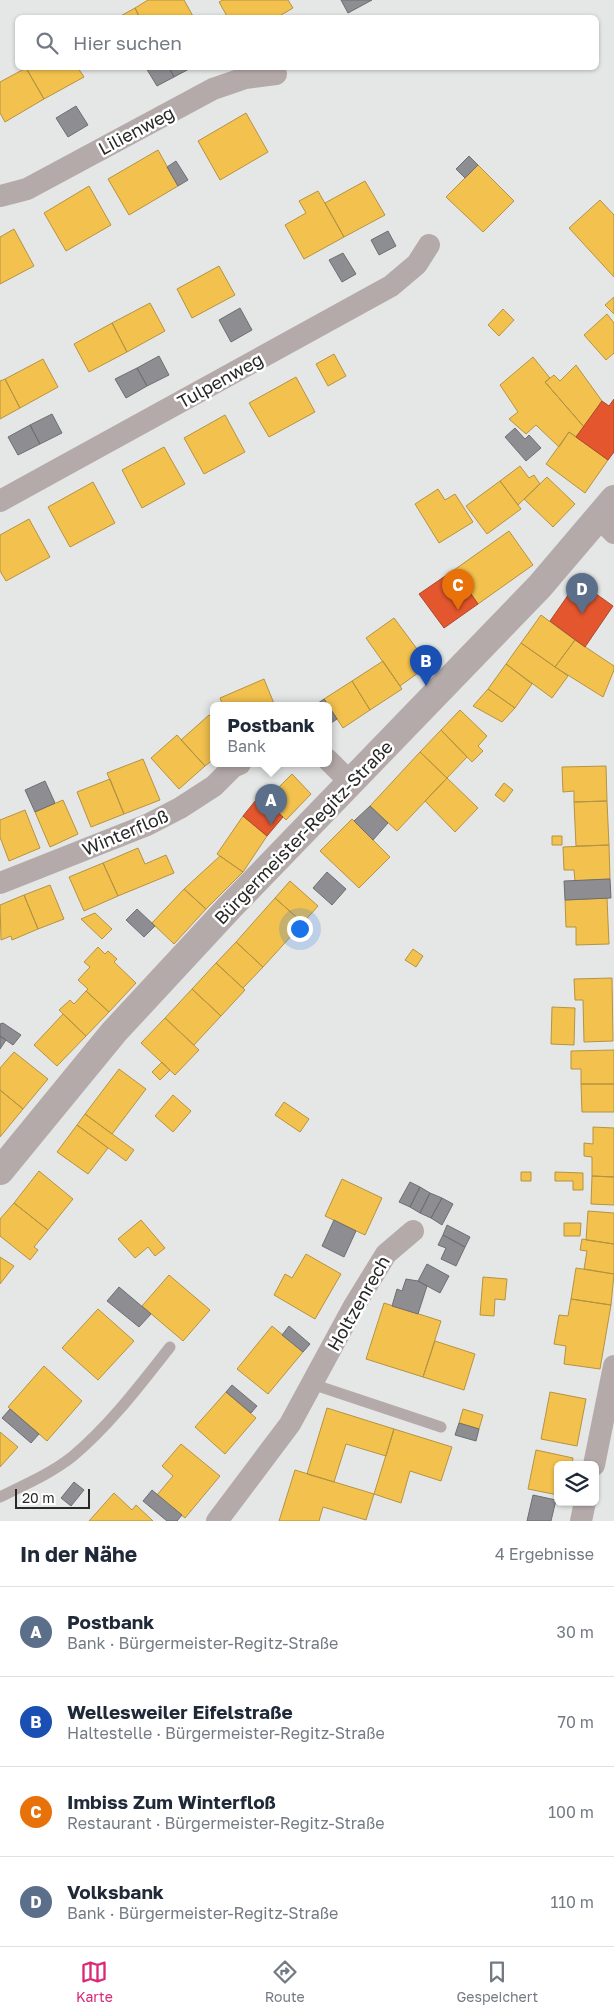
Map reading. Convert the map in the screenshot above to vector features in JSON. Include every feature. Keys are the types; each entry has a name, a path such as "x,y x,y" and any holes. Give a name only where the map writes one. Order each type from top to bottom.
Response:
{"street":[{"name":"Lilienweg","path":"0,196 27,189 212,88 245,78 276,74"},
{"name":"Tulpenweg","path":"0,501 391,286 417,264 429,245"},
{"name":"Bürgermeister-Regitz-Straße","path":"0,1171 114,1032 229,908 609,517"},
{"path":"332,764 350,782"},
{"name":"Winterfloß","path":"0,883 147,825 180,808 214,786 233,767"},
{"name":"Holtzenrech","path":"217,1521 290,1424 354,1306 386,1254 413,1231"},
{"path":"595,1461 614,1366"},
{"path":"581,1521 585,1506"}],"lane":[{"path":"0,1497 50,1471 72,1456 129,1398 170,1347"},
{"path":"312,1384 441,1427"}],"building: Wohnen":[{"path":"148,0 184,0 192,15 138,15 135,8"},
{"path":"223,0 288,0 293,8 281,15 226,15 219,2"},
{"path":"135,8 138,15 122,15"},
{"path":"22,70 27,70 44,99 5,122 0,113 0,82"},
{"path":"27,70 79,70 84,77 44,99"},
{"path":"246,113 268,152 220,180 198,141"},
{"path":"158,150 178,186 129,215 108,179"},
{"path":"478,165 514,201 483,232 446,197"},
{"path":"365,181 385,215 344,237 325,203"},
{"path":"89,186 111,225 66,251 44,213"},
{"path":"318,191 344,237 304,259 285,225 306,213 299,201"},
{"path":"600,200 614,215 614,277 569,228"},
{"path":"14,229 34,266 0,284 0,237"},
{"path":"219,266 235,295 192,318 177,289"},
{"path":"614,297 614,314 605,305"},
{"path":"150,303 165,331 127,352 112,323"},
{"path":"503,309 514,320 499,336 488,325"},
{"path":"607,314 614,323 614,353 606,360 584,335"},
{"path":"112,323 127,352 89,372 74,344"},
{"path":"334,354 346,376 328,386 316,364"},
{"path":"533,357 550,378 545,382 584,427 576,437 569,432 559,447 536,425 526,434 509,419 518,412 500,385"},
{"path":"43,359 58,387 20,408 5,379"},
{"path":"576,365 602,401 584,427 545,382 554,375 560,381"},
{"path":"296,377 315,412 269,437 249,403"},
{"path":"5,379 20,408 0,419 0,381"},
{"path":"225,415 245,452 204,474 184,438"},
{"path":"569,432 608,460 585,493 546,464"},
{"path":"164,447 185,484 142,508 122,470"},
{"path":"520,466 529,478 534,475 540,484 518,505 500,481"},
{"path":"547,477 575,504 553,527 524,499"},
{"path":"500,481 521,509 487,534 466,506"},
{"path":"93,482 115,523 70,547 48,507"},
{"path":"438,489 445,500 455,494 473,522 439,543 415,504"},
{"path":"29,519 50,557 6,581 0,571 0,535"},
{"path":"509,531 533,565 478,604 454,570"},
{"path":"541,615 575,640 555,667 521,643"},
{"path":"394,618 429,665 400,686 366,638"},
{"path":"575,640 614,666 603,697 555,667"},
{"path":"521,643 568,676 552,698 506,664"},
{"path":"383,661 402,689 370,710 352,681"},
{"path":"506,664 532,684 515,708 488,689"},
{"path":"264,679 273,702 222,702 220,698"},
{"path":"352,681 370,710 343,728 332,711 332,702 326,702 324,699"},
{"path":"488,689 515,708 502,722 473,706"},
{"path":"460,710 487,736 478,746 483,751 472,762 441,730"},
{"path":"210,716 210,762 205,766 181,740"},
{"path":"441,730 467,757 447,778 420,752"},
{"path":"177,735 205,766 179,789 151,758"},
{"path":"420,752 447,778 397,831 370,806"},
{"path":"143,759 160,800 124,814 107,773"},
{"path":"606,766 607,801 574,802 574,791 563,792 562,767"},
{"path":"292,774 311,794 286,820 266,800"},
{"path":"447,778 478,808 455,832 425,801"},
{"path":"110,779 124,814 91,827 77,792"},
{"path":"504,783 513,790 504,802 495,795"},
{"path":"63,800 78,834 50,847 35,812"},
{"path":"607,801 609,845 576,846 574,802"},
{"path":"25,810 40,848 9,861 0,837 0,820"},
{"path":"243,816 267,836 243,872 217,854"},
{"path":"352,819 390,857 359,888 320,851"},
{"path":"552,836 562,836 562,845 552,845"},
{"path":"609,845 610,879 575,881 574,870 564,870 563,847"},
{"path":"138,848 145,864 166,855 174,873 118,896 103,863"},
{"path":"220,856 243,872 206,909 184,889"},
{"path":"103,863 118,896 84,911 69,877"},
{"path":"290,881 318,906 303,923 275,898"},
{"path":"50,885 64,919 38,929 24,895"},
{"path":"184,889 206,909 174,944 152,923"},
{"path":"24,895 38,929 12,940 11,936 1,940 0,905"},
{"path":"275,898 303,923 263,967 236,942"},
{"path":"607,898 609,944 576,945 576,927 566,927 565,900"},
{"path":"95,913 112,929 102,939 81,919"},
{"path":"236,942 263,967 243,988 216,963"},
{"path":"98,947 105,954 108,951 117,959 114,962 136,983 109,1012 86,991 88,989 78,980 90,967 84,962"},
{"path":"413,949 423,956 416,967 405,960"},
{"path":"216,963 245,990 221,1016 192,989"},
{"path":"612,978 613,1041 584,1042 583,1000 575,1000 574,979"},
{"path":"192,989 221,1016 194,1045 165,1018"},
{"path":"86,991 109,1012 86,1036 59,1010 70,1000 74,1004"},
{"path":"552,1007 575,1008 574,1045 551,1044"},
{"path":"63,1014 86,1036 57,1066 34,1045"},
{"path":"165,1018 199,1050 175,1075 141,1043"},
{"path":"614,1050 614,1084 581,1084 581,1069 571,1069 571,1051"},
{"path":"14,1052 48,1079 23,1109 0,1090 0,1068"},
{"path":"162,1062 170,1070 160,1080 152,1072"},
{"path":"119,1069 146,1089 112,1134 85,1114"},
{"path":"581,1084 614,1084 614,1112 582,1112"},
{"path":"0,1090 23,1109 0,1137"},
{"path":"173,1095 191,1111 173,1132 155,1116"},
{"path":"284,1102 309,1119 300,1132 275,1115"},
{"path":"85,1114 134,1150 126,1161 77,1125"},
{"path":"77,1125 108,1148 88,1174 57,1152"},
{"path":"593,1127 614,1128 614,1177 592,1176 592,1157 584,1156 584,1143 593,1144"},
{"path":"39,1171 73,1199 48,1230 14,1203"},
{"path":"521,1172 531,1172 531,1181 521,1181"},
{"path":"555,1172 583,1173 583,1190 573,1190 573,1181 555,1181"},
{"path":"592,1176 614,1177 614,1205 591,1204"},
{"path":"342,1179 382,1198 365,1235 325,1216"},
{"path":"14,1203 48,1230 34,1247 38,1250 30,1260 0,1236 0,1219"},
{"path":"588,1211 614,1213 614,1244 586,1240"},
{"path":"141,1220 165,1248 155,1256 148,1247 135,1258 118,1239"},
{"path":"564,1223 581,1223 580,1236 564,1236"},
{"path":"582,1239 614,1244 614,1274 584,1269 587,1251 580,1250"},
{"path":"306,1254 341,1274 315,1319 274,1295 285,1274 292,1278"},
{"path":"0,1257 14,1266 0,1284"},
{"path":"576,1268 614,1274 611,1305 571,1299"},
{"path":"169,1275 210,1310 183,1341 142,1306"},
{"path":"483,1277 507,1279 505,1300 495,1299 494,1316 480,1315"},
{"path":"571,1299 611,1305 600,1369 564,1364 566,1346 554,1344 559,1315 568,1316"},
{"path":"384,1303 441,1321 423,1377 366,1359"},
{"path":"98,1309 134,1341 98,1380 62,1348"},
{"path":"272,1326 303,1352 268,1394 237,1369"},
{"path":"435,1341 475,1354 464,1390 423,1377"},
{"path":"44,1366 82,1401 47,1441 8,1407"},
{"path":"226,1392 256,1418 225,1454 195,1427"},
{"path":"550,1392 586,1399 577,1446 541,1439"},
{"path":"327,1408 394,1429 386,1456 346,1444 334,1482 307,1474"},
{"path":"463,1409 483,1415 479,1429 459,1423"},
{"path":"394,1429 452,1447 441,1481 410,1471 401,1503 374,1494"},
{"path":"0,1432 18,1447 0,1467"},
{"path":"181,1444 220,1476 185,1518 157,1495 173,1476 162,1466"},
{"path":"536,1450 573,1458 573,1461 554,1461 554,1494 528,1489"},
{"path":"295,1470 374,1494 366,1520 323,1507 319,1521 279,1521"},
{"path":"114,1493 132,1510 136,1505 153,1521 89,1521"}],"building: Handel":[{"path":"614,399 614,452 608,460 576,437 602,401 609,406"},
{"path":"454,570 478,604 444,628 419,594"},
{"path":"578,581 613,606 585,647 550,621"},
{"path":"260,795 283,817 267,836 243,816"}],"building: Industrie":[{"path":"341,0 372,0 348,13"},
{"path":"147,70 170,70 174,77 157,86"},
{"path":"170,70 187,70 174,77"},
{"path":"76,106 88,125 68,137 56,118"},
{"path":"469,156 478,165 465,178 456,169"},
{"path":"176,161 188,180 178,186 167,167"},
{"path":"388,231 396,246 379,255 371,240"},
{"path":"343,253 356,274 342,282 329,260"},
{"path":"240,308 252,330 231,342 219,320"},
{"path":"159,356 169,375 147,386 137,368"},
{"path":"137,368 147,386 126,398 115,379"},
{"path":"52,414 62,433 40,444 30,425"},
{"path":"30,425 40,444 18,455 8,437"},
{"path":"515,428 525,439 529,435 541,448 526,461 505,437"},
{"path":"332,711 337,719 332,722"},
{"path":"45,781 55,803 35,812 25,790"},
{"path":"370,806 388,823 373,840 354,821"},
{"path":"327,872 346,889 332,905 313,888"},
{"path":"610,879 611,898 565,900 564,881"},
{"path":"137,909 155,926 144,937 126,920"},
{"path":"3,1023 21,1035 13,1045 0,1036 0,1024"},
{"path":"0,1036 6,1040 0,1049"},
{"path":"410,1182 420,1187 410,1207 399,1202"},
{"path":"420,1187 430,1193 420,1213 410,1207"},
{"path":"430,1193 442,1198 431,1218 420,1213"},
{"path":"442,1198 453,1204 442,1225 431,1218"},
{"path":"334,1220 356,1231 344,1257 322,1246"},
{"path":"447,1225 470,1237 465,1247 443,1235"},
{"path":"443,1235 465,1247 456,1266 441,1259 446,1248 438,1245"},
{"path":"427,1264 449,1276 440,1293 418,1281"},
{"path":"406,1279 418,1281 427,1286 418,1314 392,1306 397,1289 402,1291"},
{"path":"119,1287 151,1314 139,1327 107,1301"},
{"path":"289,1326 310,1344 303,1352 282,1335"},
{"path":"232,1385 257,1406 251,1413 226,1392"},
{"path":"10,1409 39,1434 31,1443 2,1418"},
{"path":"459,1423 479,1429 476,1441 455,1435"},
{"path":"74,1482 84,1490 71,1506 61,1498"},
{"path":"152,1490 182,1515 177,1521 167,1521 143,1501"},
{"path":"533,1495 554,1500 551,1521 527,1521"}],"place":[{"name":"Imbiss Zum Winterfloß","path":"458,610"},
{"name":"Volksbank","path":"582,614"},
{"name":"Wellesweiler Eifelstraße","path":"426,686"},
{"name":"Postbank","path":"271,825"}]}
